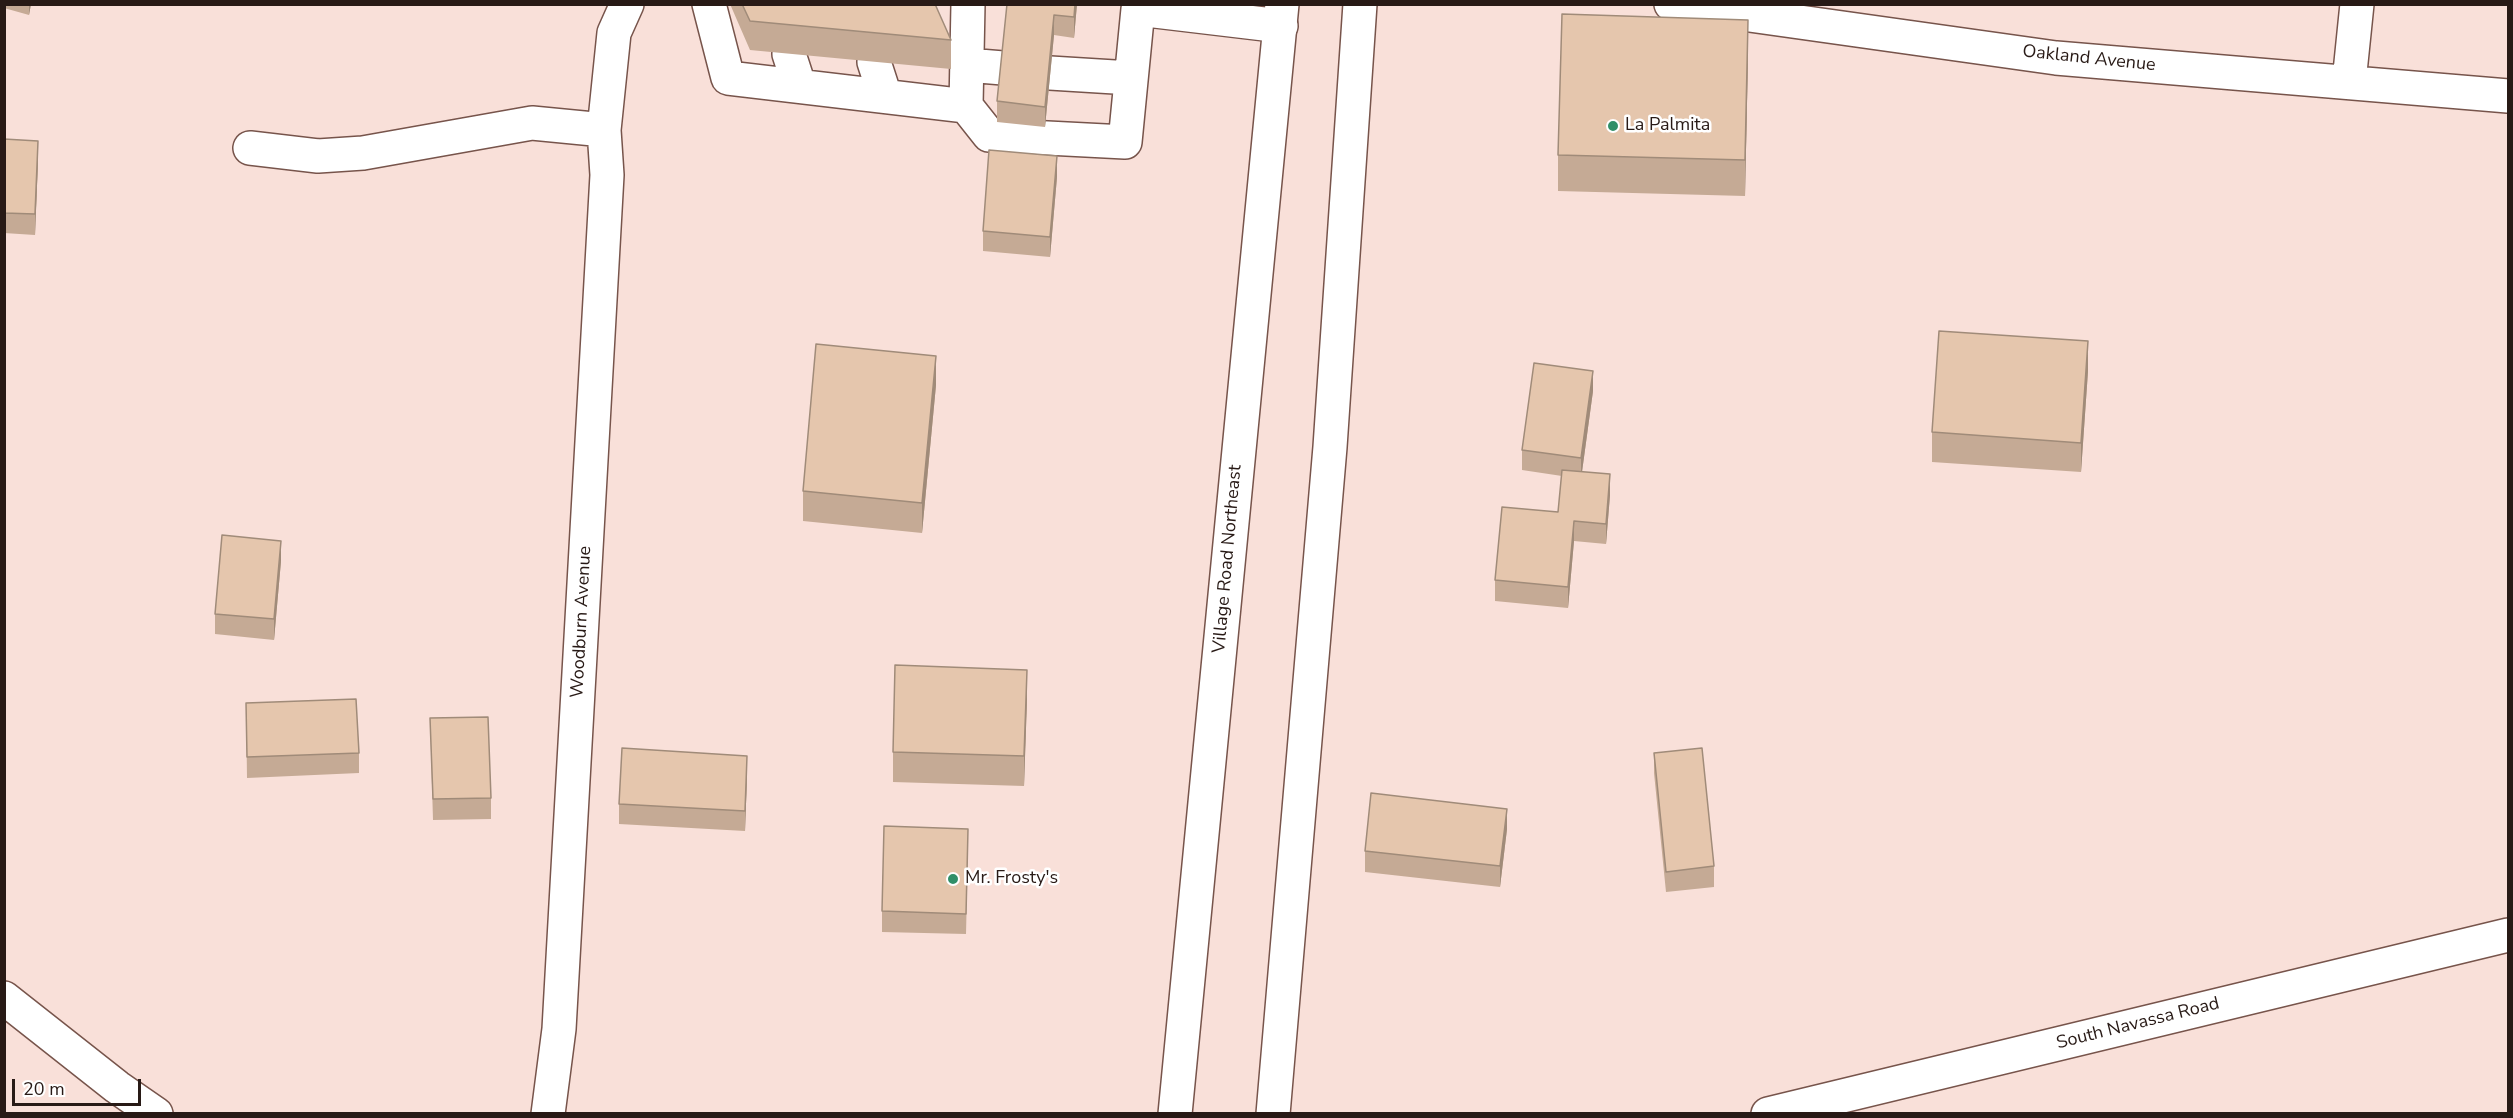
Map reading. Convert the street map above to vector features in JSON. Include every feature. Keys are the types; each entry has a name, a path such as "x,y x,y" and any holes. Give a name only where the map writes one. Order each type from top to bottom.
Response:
{"street":[{"name":"Woodburn Avenue","path":"548,1113 559,1029 607,175 604,130 614,33 627,4"},
{"path":"709,4 728,78 966,106"},
{"path":"968,4 966,106 989,135 1125,142 1131,78 1131,7 1281,15"},
{"path":"1273,1113 1319,586 1360,4"},
{"name":"Oakland Avenue","path":"1671,4 2056,58 2508,96"},
{"path":"2349,82 2356,4"},
{"name":"Village Road Northeast","path":"1175,1113 1281,15"},
{"path":"789,54 799,85"},
{"path":"874,62 885,96"},
{"path":"967,65 1003,68"},
{"path":"1050,73 1131,78"},
{"path":"250,148 318,156 363,153 532,123 604,130"},
{"name":"South Navassa Road","path":"1768,1113 2508,935"},
{"path":"4,998 117,1087 156,1113"}],"building":[{"path":"742,4 935,4 951,40 750,21"},
{"path":"1007,4 1075,4 1074,17 1054,15 1045,107 997,101"},
{"path":"1562,14 1748,20 1745,160 1558,155"},
{"path":"4,139 38,141 35,214 4,213"},
{"path":"989,150 1057,156 1050,237 983,231"},
{"path":"1939,331 2088,341 2081,443 1932,432"},
{"path":"816,344 936,356 922,503 803,491"},
{"path":"1534,363 1593,371 1581,458 1522,450"},
{"path":"1562,470 1610,474 1606,524 1574,521 1568,587 1495,580 1502,507 1558,512"},
{"path":"222,535 281,541 274,619 215,614"},
{"path":"895,665 1027,670 1024,756 893,752"},
{"path":"356,699 359,753 247,757 246,703"},
{"path":"488,717 491,798 433,799 430,718"},
{"path":"622,748 747,756 745,811 619,804"},
{"path":"1702,748 1714,866 1666,872 1654,753"},
{"path":"1371,793 1507,809 1500,866 1365,851"},
{"path":"884,826 968,829 966,914 882,911"}],"place":[{"name":"La Palmita","path":"1613,126"},
{"name":"Mr. Frosty's","path":"953,879"}]}
